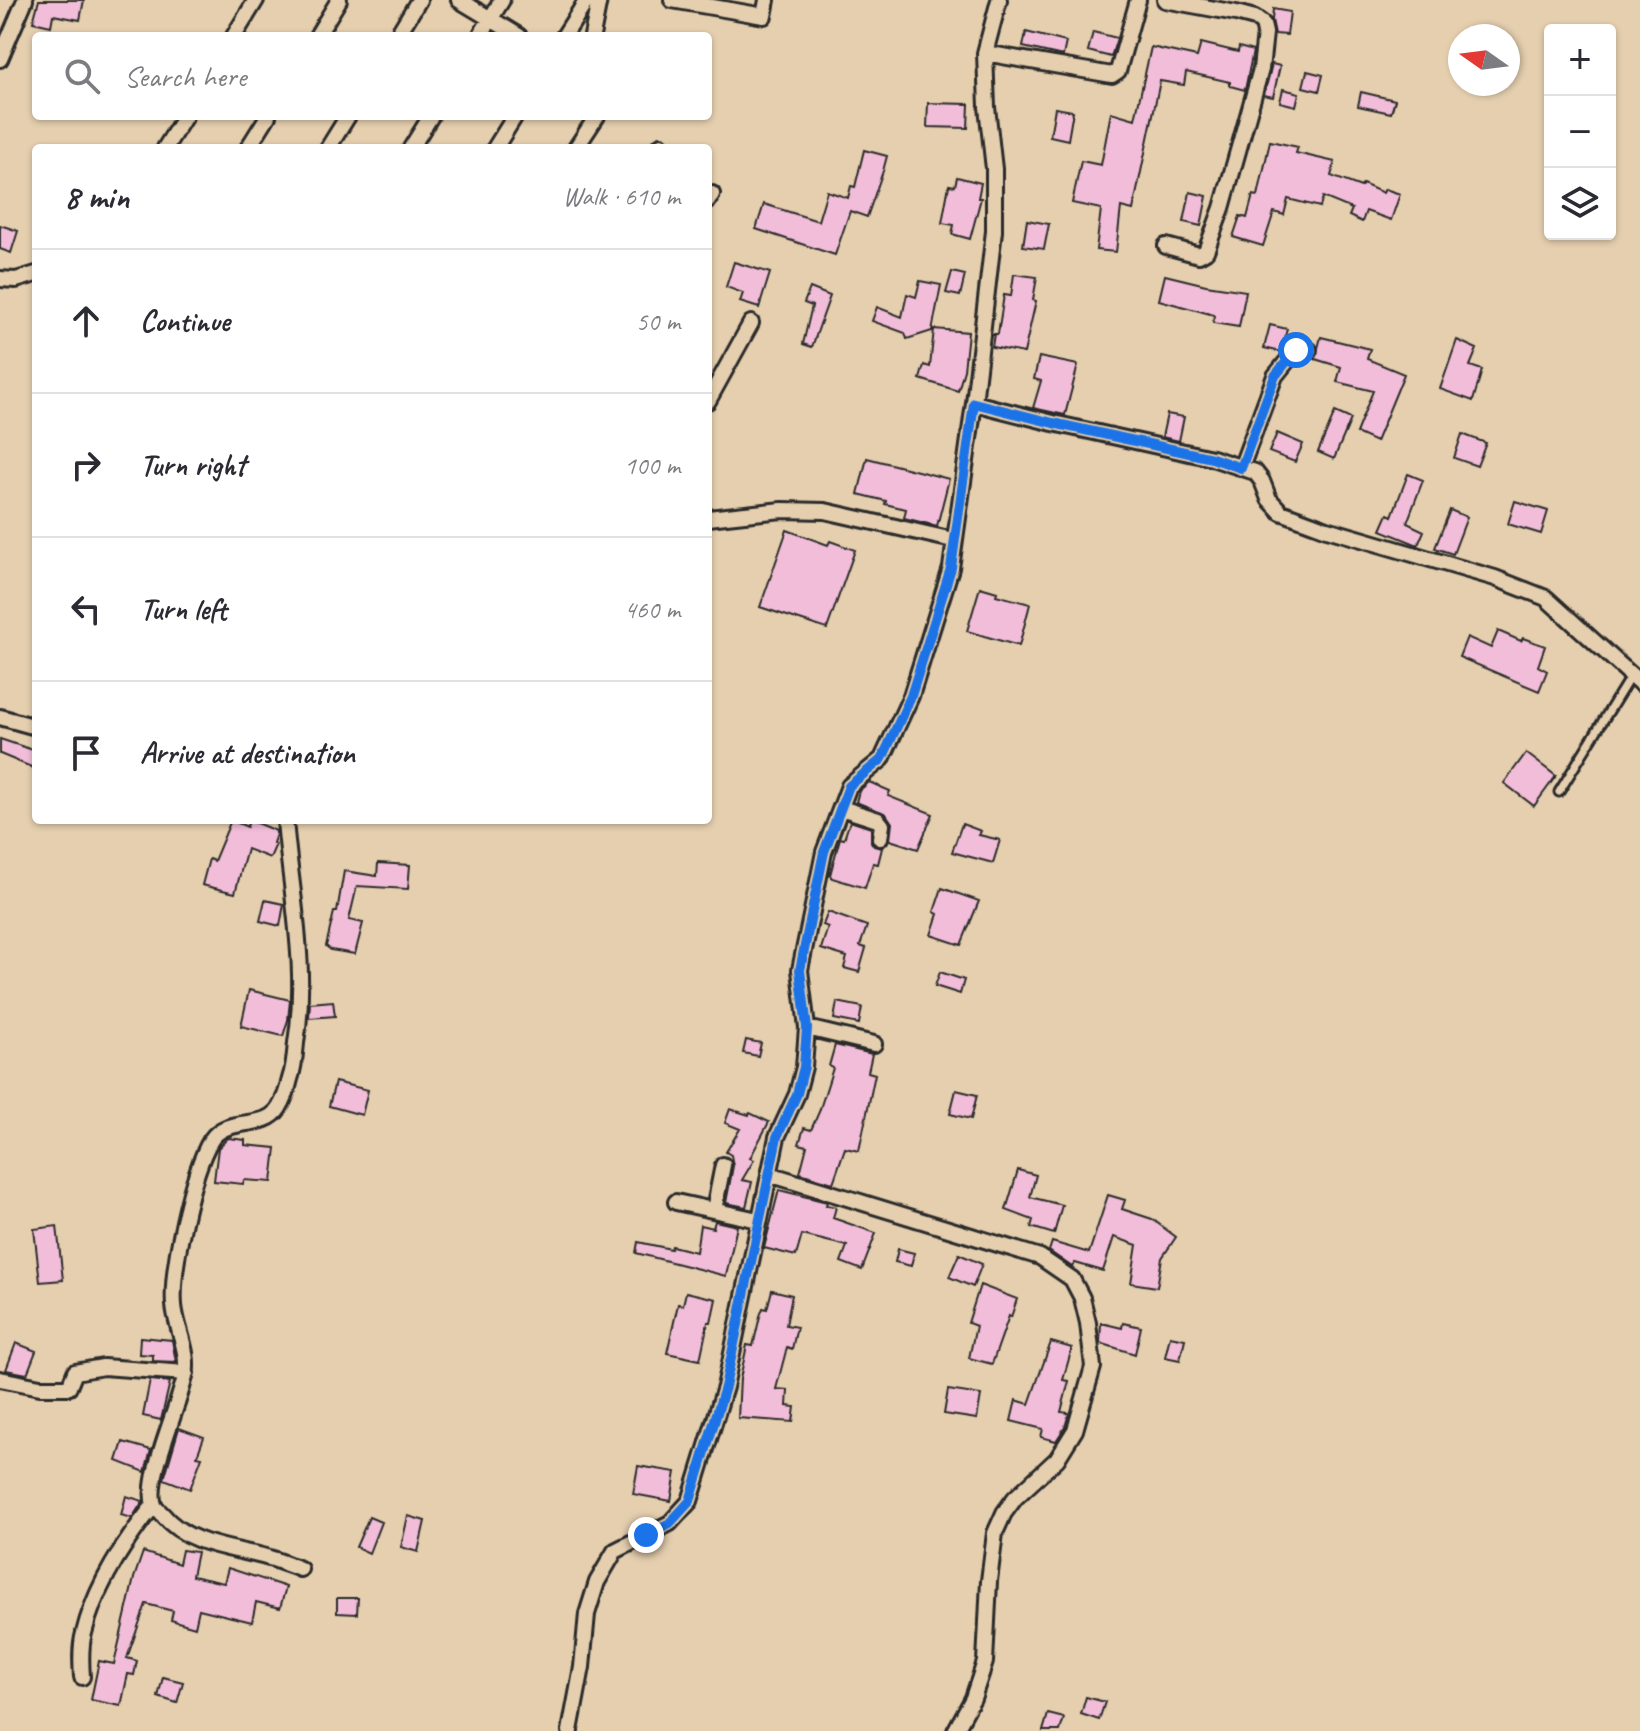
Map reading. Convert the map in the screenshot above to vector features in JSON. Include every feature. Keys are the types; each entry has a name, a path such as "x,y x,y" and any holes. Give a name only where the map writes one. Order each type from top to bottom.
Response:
{"street":[{"path":"0,59 25,0"},
{"path":"236,32 256,0"},
{"path":"319,32 339,0"},
{"path":"399,32 419,0"},
{"path":"459,0 512,32"},
{"path":"482,32 502,0"},
{"path":"567,32 587,0"},
{"path":"593,32 599,0"},
{"path":"672,0 764,16 767,0"},
{"path":"570,1731 582,1667 587,1614 597,1582 615,1551 670,1523 690,1501 725,1387 777,1137 797,1094 804,1067 807,1028 800,970 824,852 849,786 882,759 911,696 951,568 994,231 994,169 985,53 999,0"},
{"path":"985,53 1112,75 1118,71 1138,0"},
{"path":"1165,0 1255,18 1263,24 1266,45 1222,208 1206,251 1201,255 1166,246"},
{"path":"168,144 182,120"},
{"path":"250,144 266,120"},
{"path":"330,144 346,120"},
{"path":"414,144 428,120"},
{"path":"498,144 512,120"},
{"path":"579,144 594,120"},
{"path":"0,279 16,280 32,275"},
{"path":"712,394 751,323"},
{"path":"1241,468 1275,376 1296,350 1309,350"},
{"path":"712,372 721,378"},
{"path":"974,403 1212,458 1255,472 1269,499 1281,512 1327,529 1495,578 1546,598 1635,680"},
{"path":"712,518 782,510 825,511 953,540"},
{"path":"0,717 32,726"},
{"path":"841,808 878,820 882,825 880,838"},
{"path":"82,1677 83,1636 91,1609 110,1570 154,1505 154,1470 178,1408 186,1373 183,1337 174,1309 174,1276 199,1169 212,1139 220,1130 231,1124 260,1120 279,1109 291,1077 299,1027 302,975 298,919 280,824"},
{"path":"807,1028 874,1044"},
{"path":"714,1210 723,1165"},
{"path":"769,1174 1040,1257 1072,1279 1082,1298 1093,1367 1075,1430 1057,1459 1015,1498 995,1533 985,1662 973,1698 955,1731"},
{"path":"676,1202 758,1220"},
{"path":"0,1379 40,1387 69,1387 75,1372 103,1367 186,1373"},
{"path":"154,1505 171,1525 192,1539 300,1569"}],"lane":[{"path":"1559,792 1635,680"}],"building":[{"path":"39,0 84,0 80,20 53,15 51,26 33,22"},
{"path":"1273,9 1290,12 1287,35 1275,34"},
{"path":"1026,32 1066,42 1063,56 1023,47"},
{"path":"1093,32 1117,38 1111,57 1088,51"},
{"path":"1201,43 1238,52 1239,47 1253,51 1245,90 1230,86 1230,82 1186,72 1184,85 1160,81 1133,210 1121,207 1116,252 1096,250 1101,209 1072,203 1081,161 1101,165 1111,112 1135,119 1151,47 1197,57"},
{"path":"1272,64 1280,66 1273,97 1264,95"},
{"path":"1307,71 1323,75 1319,91 1303,87"},
{"path":"1283,89 1299,93 1296,106 1280,102"},
{"path":"1361,92 1395,100 1391,113 1358,106"},
{"path":"928,103 969,104 968,128 927,127"},
{"path":"1055,108 1073,111 1068,140 1050,136"},
{"path":"1270,141 1298,147 1296,153 1335,162 1331,176 1383,193 1385,189 1400,194 1391,220 1366,211 1362,222 1349,216 1352,209 1323,197 1320,207 1288,199 1284,215 1274,212 1263,246 1233,237 1240,216 1247,218 1253,195 1258,196"},
{"path":"864,150 887,156 883,171 867,217 850,211 835,255 756,229 764,204 818,221 827,191 848,198 851,186 855,187"},
{"path":"957,177 981,183 978,198 981,198 970,239 952,234 954,225 942,223 949,185 955,186"},
{"path":"1190,192 1207,196 1201,226 1184,222"},
{"path":"1027,220 1049,224 1044,249 1023,246"},
{"path":"0,225 18,231 11,253 0,249"},
{"path":"734,262 770,273 759,308 740,302 743,293 726,287"},
{"path":"952,272 965,275 960,296 946,293"},
{"path":"1014,274 1037,277 1033,300 1036,301 1024,353 992,347 994,334 998,334 1004,295 1011,296"},
{"path":"1165,275 1246,291 1239,327 1213,323 1214,315 1159,300"},
{"path":"920,281 941,285 932,331 907,339 905,333 872,321 877,307 902,317 907,294 916,297"},
{"path":"810,288 830,296 812,347 803,344 812,306 804,303"},
{"path":"1270,325 1287,329 1281,352 1264,348"},
{"path":"934,329 968,332 964,370 958,391 920,379 924,365 930,367"},
{"path":"1321,337 1370,349 1367,359 1404,374 1376,442 1356,433 1373,391 1337,382 1341,367 1315,359"},
{"path":"1457,340 1477,349 1470,366 1482,370 1473,401 1440,389"},
{"path":"1039,357 1078,365 1065,415 1033,408 1041,381 1034,379"},
{"path":"1335,412 1351,419 1334,459 1318,452"},
{"path":"1167,414 1184,417 1179,441 1162,437"},
{"path":"1277,433 1303,444 1295,462 1269,452"},
{"path":"1462,434 1486,443 1477,466 1454,458"},
{"path":"867,458 949,479 937,526 904,518 906,509 858,494"},
{"path":"1408,474 1423,480 1407,523 1424,531 1418,545 1381,530 1388,514 1392,516"},
{"path":"1515,501 1548,511 1541,534 1508,524"},
{"path":"1450,510 1467,517 1453,554 1435,548"},
{"path":"787,530 828,545 830,541 855,550 827,629 760,607"},
{"path":"980,587 997,592 996,595 1030,604 1019,646 967,631"},
{"path":"1498,631 1521,641 1523,638 1545,646 1538,666 1547,671 1539,691 1459,657 1467,637 1491,648"},
{"path":"0,739 32,750 32,767 0,754"},
{"path":"1526,753 1556,776 1534,806 1504,783"},
{"path":"869,782 890,791 888,796 933,814 918,849 890,840 892,823 886,814 856,802 859,791"},
{"path":"850,821 871,828 871,842 882,848 878,864 873,863 865,888 830,875 840,838 844,839"},
{"path":"229,824 247,827 248,824 259,824 276,831 273,843 276,844 270,858 247,849 235,893 202,885 209,859 214,861"},
{"path":"962,824 981,831 979,835 1000,840 993,863 952,852"},
{"path":"378,863 410,865 408,889 357,886 349,920 363,923 355,954 331,950 326,946 334,912 337,912 344,871 377,876"},
{"path":"942,888 979,901 961,945 931,935"},
{"path":"265,900 284,904 280,926 260,921"},
{"path":"828,912 867,926 860,946 866,948 859,972 844,968 847,957 821,949 828,927 823,925"},
{"path":"940,972 964,980 960,994 935,986"},
{"path":"249,990 290,1000 283,1036 241,1026"},
{"path":"333,1001 335,1016 309,1018 310,1003"},
{"path":"837,1002 862,1007 859,1024 834,1019"},
{"path":"746,1040 761,1043 758,1056 743,1053"},
{"path":"835,1045 872,1054 868,1072 875,1074 859,1151 845,1148 833,1183 800,1173 807,1146 799,1144 804,1128 811,1130 819,1112 833,1068 829,1066"},
{"path":"335,1082 368,1090 362,1115 329,1106"},
{"path":"956,1090 977,1095 971,1119 950,1114"},
{"path":"730,1109 750,1113 769,1122 750,1158 754,1160 742,1180 752,1182 746,1207 726,1203 733,1166 731,1155 726,1152 740,1129 725,1123"},
{"path":"228,1138 245,1140 245,1145 276,1148 272,1182 244,1180 243,1184 214,1181 218,1148"},
{"path":"1018,1170 1036,1175 1030,1197 1062,1205 1054,1234 1031,1227 1033,1220 1006,1210"},
{"path":"779,1190 827,1202 826,1205 836,1207 833,1218 876,1233 862,1270 841,1262 847,1246 802,1235 796,1256 764,1248"},
{"path":"1108,1195 1125,1200 1122,1209 1152,1219 1176,1237 1162,1258 1157,1287 1131,1283 1137,1245 1114,1237 1103,1271 1075,1263 1072,1267 1049,1251 1052,1242 1089,1253"},
{"path":"715,1221 737,1226 726,1276 636,1253 638,1242 696,1252 700,1225 713,1228"},
{"path":"57,1226 63,1280 40,1282 34,1229"},
{"path":"898,1249 914,1253 911,1266 895,1262"},
{"path":"959,1254 982,1264 973,1287 949,1277"},
{"path":"980,1285 1017,1299 992,1364 969,1358 976,1326 968,1323"},
{"path":"772,1290 792,1295 786,1325 797,1327 792,1349 787,1347 776,1389 788,1390 787,1406 795,1407 793,1422 738,1418 740,1379 747,1345 753,1346 760,1316 763,1308 767,1309"},
{"path":"686,1292 716,1299 700,1360 667,1353 678,1304 683,1305"},
{"path":"1101,1323 1122,1328 1123,1323 1141,1327 1135,1354 1100,1343"},
{"path":"1170,1336 1185,1339 1180,1360 1165,1357"},
{"path":"140,1337 172,1340 176,1362 153,1361 153,1355 139,1354"},
{"path":"1051,1342 1072,1348 1063,1380 1069,1381 1061,1412 1069,1413 1056,1441 1041,1437 1043,1429 1011,1421 1016,1400 1029,1404"},
{"path":"16,1343 36,1351 27,1374 6,1370"},
{"path":"150,1380 170,1382 161,1420 143,1416"},
{"path":"948,1390 981,1395 977,1419 944,1414"},
{"path":"179,1428 204,1437 197,1456 202,1457 190,1489 164,1479"},
{"path":"123,1442 151,1450 145,1472 117,1461"},
{"path":"638,1466 676,1472 671,1501 633,1494"},
{"path":"126,1496 143,1501 132,1518 121,1515"},
{"path":"408,1516 425,1521 418,1552 401,1547"},
{"path":"369,1517 381,1522 369,1553 356,1547"},
{"path":"182,1550 197,1552 192,1576 224,1583 228,1568 286,1587 280,1608 256,1602 252,1622 199,1609 195,1627 171,1620 173,1611 146,1604 127,1658 137,1661 134,1675 128,1674 121,1706 91,1700 99,1661 114,1664 143,1552 179,1564"},
{"path":"337,1598 358,1598 357,1614 337,1613"},
{"path":"163,1677 183,1682 177,1703 158,1697"},
{"path":"1086,1697 1105,1702 1099,1720 1081,1714"},
{"path":"1048,1714 1064,1718 1060,1731 1043,1731"}],"route":[{"path":"646,1535 670,1523 690,1501 725,1387 777,1137 797,1094 804,1067 807,1028 800,970 824,852 849,786 882,759 911,696 951,568 974,403 1212,458 1241,468 1275,376 1296,350"}]}
